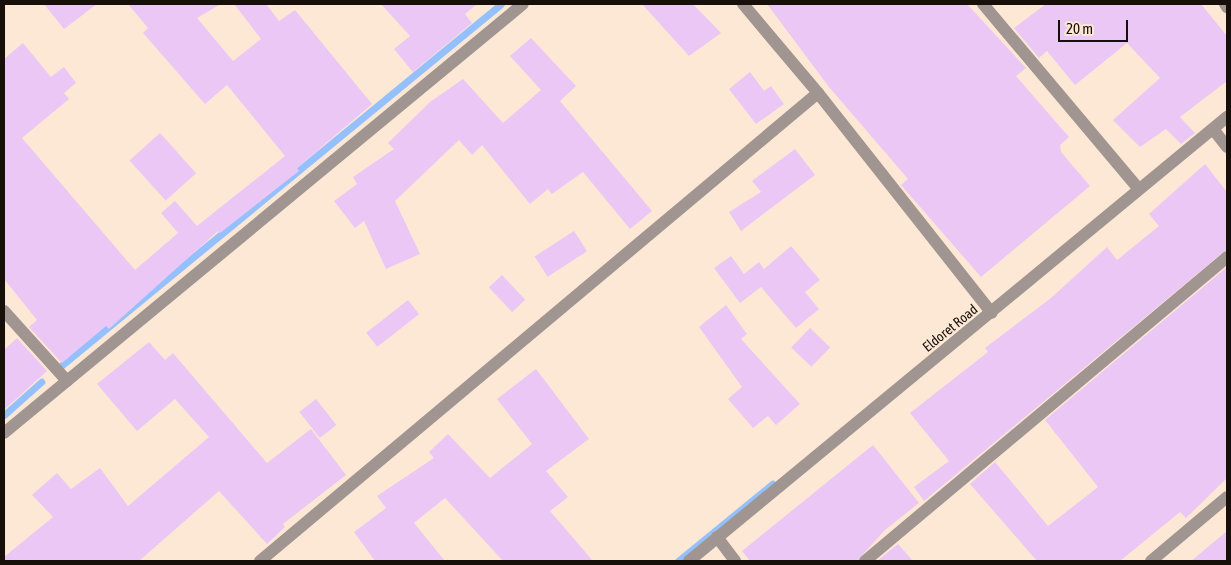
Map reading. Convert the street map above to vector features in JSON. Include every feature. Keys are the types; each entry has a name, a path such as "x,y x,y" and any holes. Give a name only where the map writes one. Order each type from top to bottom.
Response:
{"street":[{"path":"4,433 523,4"},
{"path":"743,4 818,93 992,313"},
{"path":"983,4 1139,189"},
{"path":"260,561 818,93"},
{"name":"Eldoret Road","path":"689,561 992,313 1227,117"},
{"path":"1213,129 1227,147"},
{"path":"864,561 1227,257"},
{"path":"4,311 66,381"},
{"path":"1151,561 1227,496"},
{"path":"717,538 735,561"}],"building":[{"path":"44,4 97,4 64,29"},
{"path":"128,4 221,4 197,18 233,61 261,39 234,4 266,4 279,21 295,10 372,104 297,168 299,171 220,233 218,231 109,329 106,326 62,363 29,327 37,320 4,279 4,59 23,43 51,77 64,67 76,83 64,93 69,99 22,138 135,270 178,233 161,213 175,201 197,226 285,156 227,85 205,104 143,33 148,28"},
{"path":"381,4 477,4 465,14 472,23 413,72 394,49 410,36"},
{"path":"642,4 693,4 721,33 689,56"},
{"path":"767,4 967,4 1026,68 1016,76 1069,137 1060,145 1061,152 1090,186 981,277 901,185 908,179 829,87"},
{"path":"1046,4 1201,4 1227,36 1227,81 1180,117 1195,133 1181,144 1166,129 1140,147 1113,120 1160,78 1127,43 1075,85 1047,51 1039,58 1014,28"},
{"path":"531,38 576,86 560,101 652,211 630,229 583,172 552,194 548,189 530,204 482,145 472,155 459,140 395,201 420,254 386,269 364,221 355,228 334,201 357,184 353,177 394,149 388,143 430,102 463,79 503,123 541,90 510,56"},
{"path":"750,72 764,91 771,86 784,104 756,124 729,89"},
{"path":"160,133 196,173 166,201 130,160"},
{"path":"795,149 815,175 741,231 729,212 761,192 752,181"},
{"path":"1205,164 1227,192 1227,249 924,501 914,487 949,461 910,413 988,352 985,348 1051,298 1107,247 1117,260 1159,226 1149,214"},
{"path":"574,231 587,251 548,277 535,257"},
{"path":"791,246 820,280 805,292 819,309 796,328 761,287 740,303 714,268 731,256 744,274 759,262 764,269"},
{"path":"1227,267 1227,478 1186,518 1180,512 1120,561 1037,561 970,484 995,462 1048,526 1098,487 1045,420"},
{"path":"502,275 525,300 512,312 489,287"},
{"path":"408,300 419,314 377,347 366,333"},
{"path":"726,305 747,334 741,339 800,404 776,425 768,416 753,428 728,399 742,387 699,327"},
{"path":"810,328 830,347 811,367 791,347"},
{"path":"17,338 47,371 4,410 4,350"},
{"path":"149,342 165,360 173,353 267,463 311,429 346,475 283,524 285,527 267,544 219,491 139,561 4,561 4,557 53,517 32,495 57,473 71,489 100,468 128,506 209,437 175,399 137,431 97,384"},
{"path":"536,369 589,439 546,471 568,497 550,511 593,561 503,561 445,498 414,523 445,561 375,561 354,532 386,508 377,496 434,458 429,452 448,434 490,478 532,444 497,399"},
{"path":"316,399 336,425 320,438 299,412"},
{"path":"873,445 919,503 885,530 857,561 750,561 742,551"},
{"path":"1227,531 1227,561 1191,561"},
{"path":"898,544 913,561 877,561"}],"waterway":[{"path":"62,365 501,4"},
{"path":"4,415 41,382"},
{"path":"678,561 772,484"}]}
